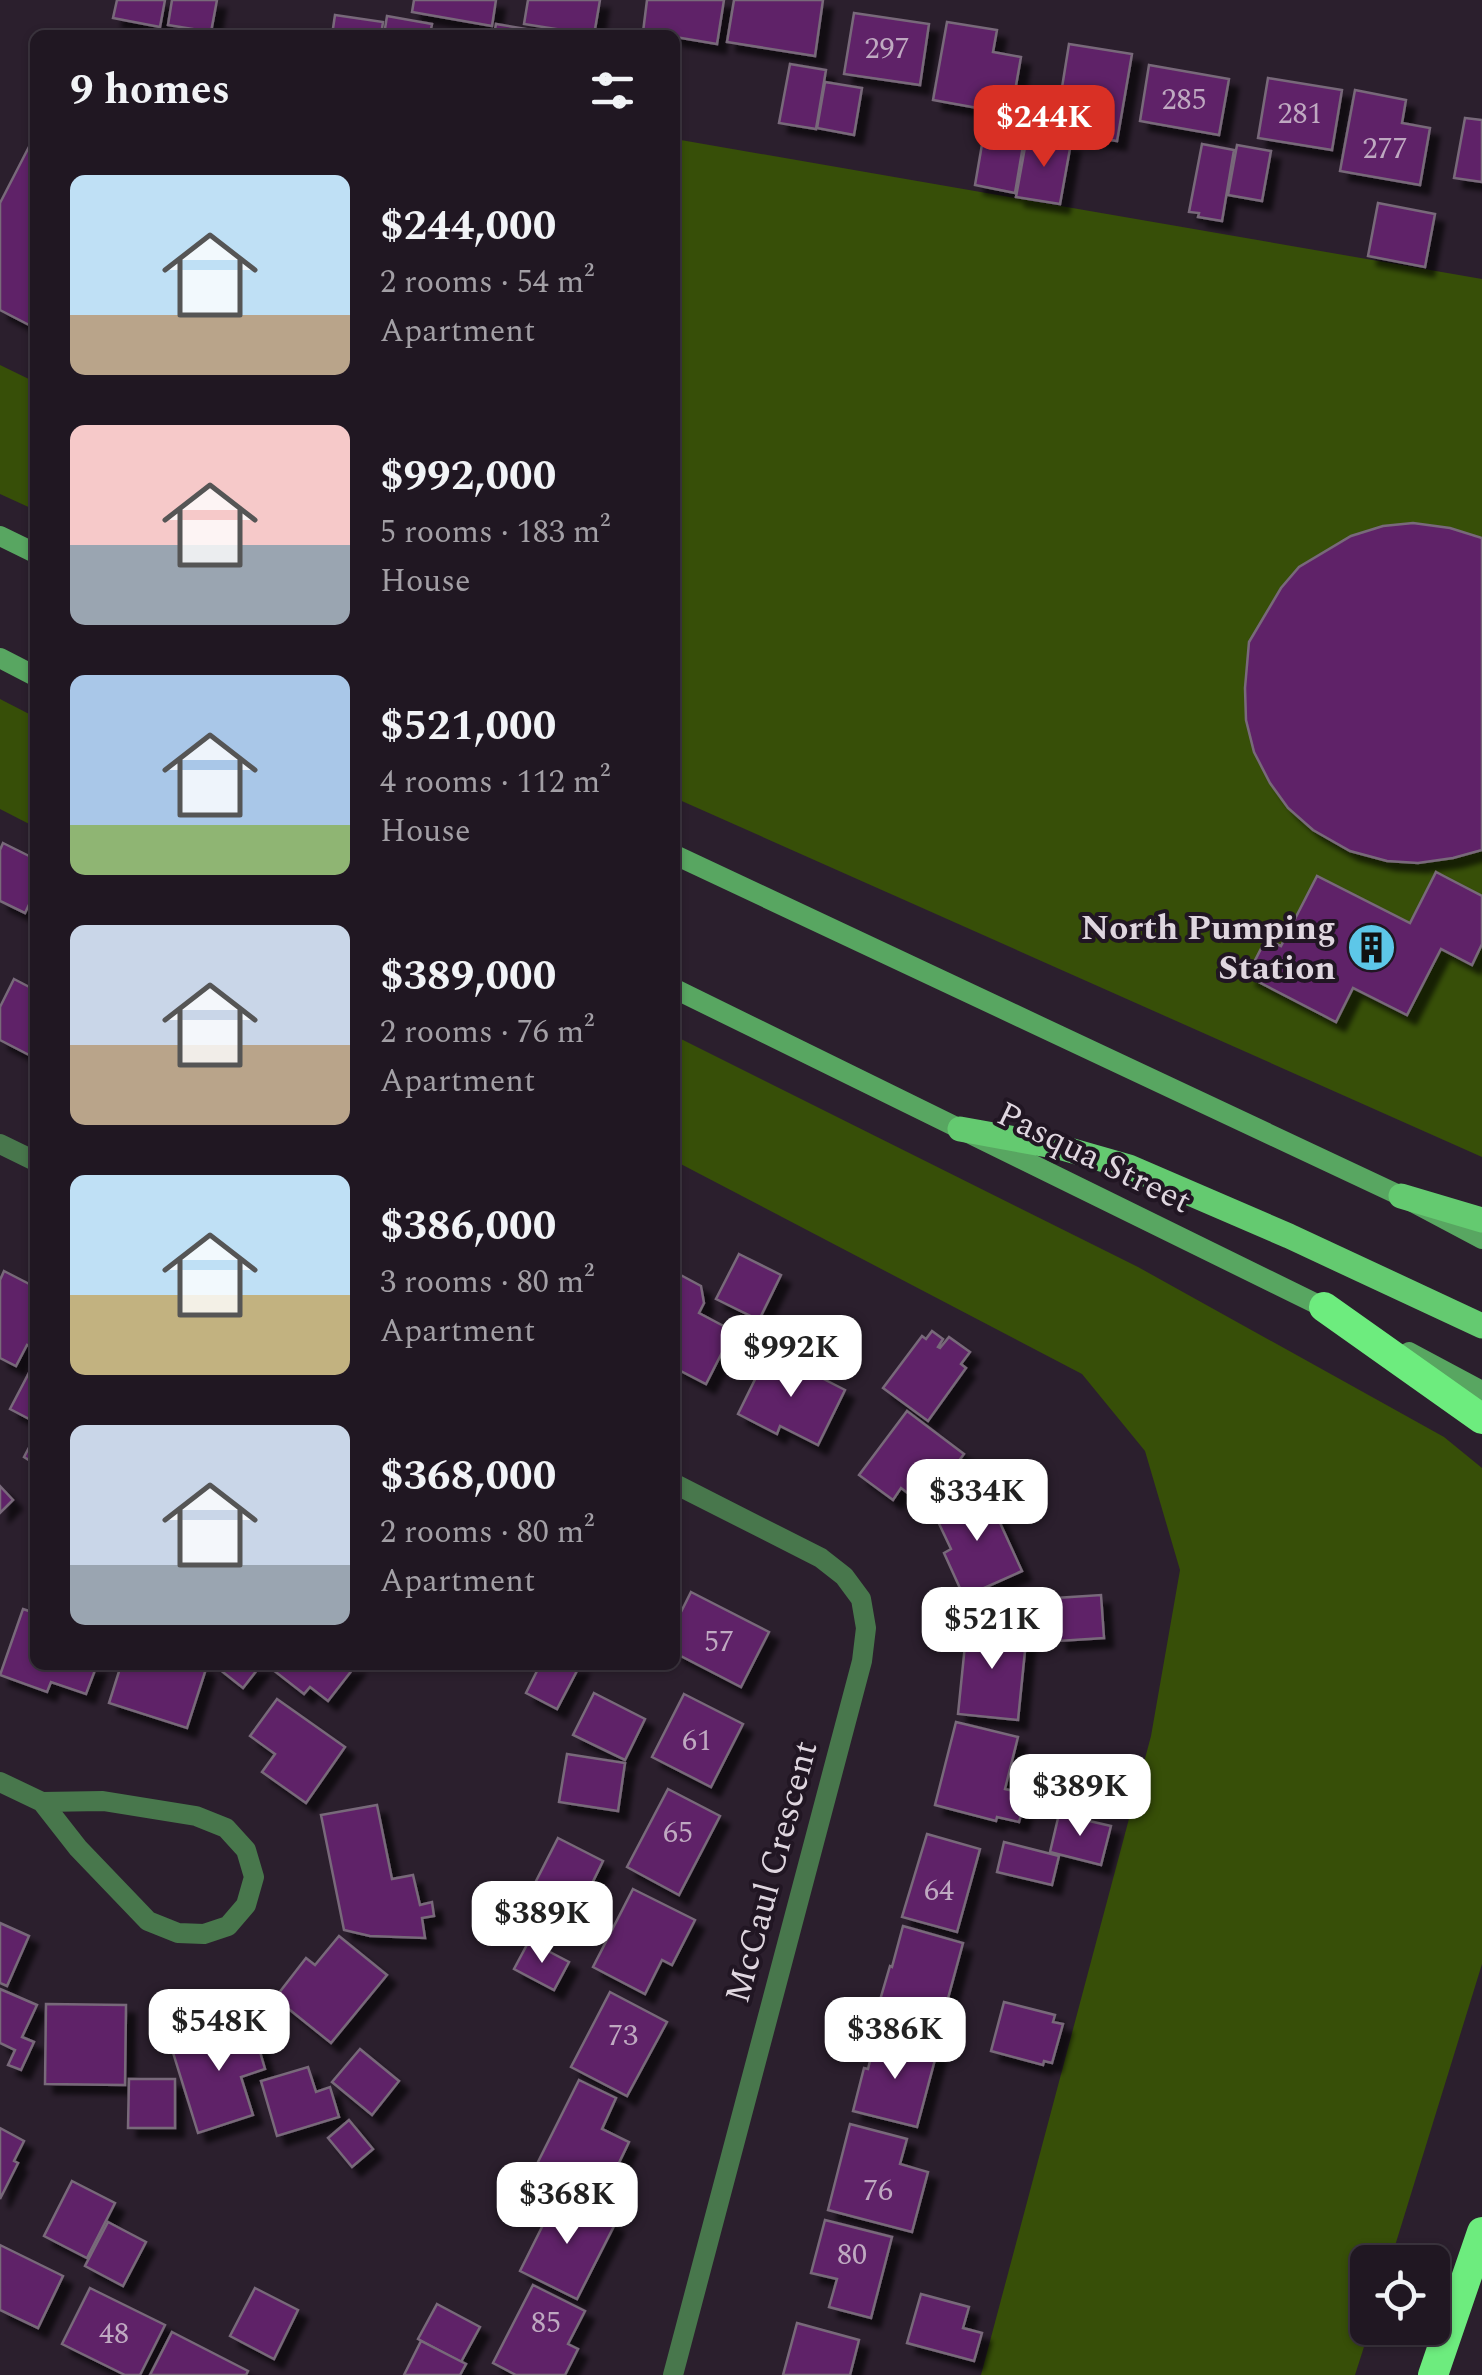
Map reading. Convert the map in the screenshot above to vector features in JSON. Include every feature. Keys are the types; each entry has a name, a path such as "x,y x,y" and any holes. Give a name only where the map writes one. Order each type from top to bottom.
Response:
{"highway":[{"path":"1324,1307 1482,1420"},
{"path":"1433,2375 1482,2232"}],"main road":[{"path":"0,536 30,551"},
{"path":"0,658 30,673"},
{"path":"680,857 1401,1196 1482,1238"},
{"name":"Pasqua Street","path":"680,991 1324,1307 1482,1392"},
{"path":"960,1129 1059,1147 1129,1168 1289,1236 1482,1326"},
{"path":"1401,1196 1482,1220"}],"street":[{"path":"0,1144 30,1159"},
{"name":"McCaul Crescent","path":"673,2375 856,1680 866,1628 861,1599 844,1576 822,1558 680,1487"},
{"path":"0,1782 42,1802 78,1848 148,1921 178,1933 204,1934 228,1926 246,1905 254,1876 246,1850 226,1828 196,1816 103,1800 42,1802"}],"green space":[{"path":"680,140 1482,279 1482,1157 680,800"},
{"path":"0,365 30,380 30,508 0,494"},
{"path":"0,699 30,714 30,824 0,809"},
{"path":"680,1038 1138,1267 1444,1437 1482,1468 1482,1964 1395,2245 1350,2245 1350,2345 1365,2345 1355,2375 981,2375 1151,1736 1180,1570 1145,1451 1082,1374 680,1164"}],"building":[{"path":"117,0 165,0 160,27 113,18"},
{"path":"172,0 217,0 211,30 168,25"},
{"path":"414,0 496,0 492,26 412,12"},
{"path":"528,0 600,0 595,30 524,24"},
{"path":"647,0 724,0 717,44 680,38 680,30 643,30"},
{"path":"734,0 823,0 815,56 727,42"},
{"path":"854,13 929,24 920,85 844,74"},
{"path":"335,15 383,22 382,30 333,30"},
{"path":"387,16 432,24 431,30 385,30"},
{"path":"947,22 997,30 993,52 1021,57 1011,114 933,100"},
{"path":"496,24 532,30 495,30"},
{"path":"1069,44 1132,54 1117,141 1055,131"},
{"path":"790,64 826,70 816,129 779,123"},
{"path":"1149,65 1229,79 1219,135 1140,121"},
{"path":"1268,78 1342,90 1332,150 1258,138"},
{"path":"825,82 862,88 854,135 817,128"},
{"path":"1355,90 1406,100 1402,123 1430,128 1420,185 1340,171"},
{"path":"1465,118 1482,120 1482,182 1454,178"},
{"path":"985,127 1025,134 1015,193 975,185"},
{"path":"1027,136 1071,143 1060,204 1016,197"},
{"path":"1202,144 1234,150 1222,221 1189,212"},
{"path":"30,145 30,325 0,310 0,203"},
{"path":"1237,145 1271,151 1262,201 1228,195"},
{"path":"1378,203 1435,214 1425,267 1368,256"},
{"path":"1413,523 1482,538 1482,850 1418,863 1387,861 1350,851 1313,830 1288,808 1254,752 1246,720 1245,688 1249,642 1281,588 1299,567 1351,536 1383,526"},
{"path":"3,843 30,856 30,902 25,913 0,901"},
{"name":"North Pumping Station","path":"1436,872 1482,896 1482,944 1472,965 1441,949 1407,1015 1353,988 1336,1022 1247,976 1266,939 1281,946 1317,876 1410,923"},
{"path":"14,979 30,987 30,1055 0,1040 0,1007"},
{"path":"739,1254 781,1275 759,1320 716,1299"},
{"path":"4,1271 30,1284 30,1346 27,1345 16,1366 0,1358 0,1280"},
{"path":"680,1275 701,1286 704,1303 699,1313 733,1331 706,1384 680,1371"},
{"path":"932,1331 943,1339 938,1347 949,1337 970,1352 961,1364 966,1368 928,1421 883,1388 922,1336 926,1339"},
{"path":"769,1351 845,1390 818,1445 780,1426 777,1434 738,1414"},
{"path":"30,1371 30,1419 10,1409"},
{"path":"907,1411 964,1454 925,1506 901,1488 893,1500 859,1475"},
{"path":"0,1486 13,1500 0,1513"},
{"path":"985,1490 1022,1571 964,1597 944,1553 951,1549 934,1513"},
{"path":"691,1592 769,1632 741,1687 680,1656 680,1614"},
{"path":"1101,1595 1104,1638 1058,1641 1056,1598"},
{"path":"23,1609 30,1611 30,1670 95,1670 86,1694 51,1682 47,1692 0,1675"},
{"path":"967,1625 1027,1631 1018,1720 958,1714"},
{"path":"119,1670 206,1670 187,1728 109,1703"},
{"path":"220,1670 257,1670 243,1688"},
{"path":"273,1670 352,1670 328,1701 310,1687 304,1694"},
{"path":"538,1670 577,1670 557,1709 526,1693"},
{"path":"594,1693 645,1719 625,1760 573,1735"},
{"path":"684,1694 743,1724 711,1787 652,1757"},
{"path":"277,1699 345,1747 306,1803 262,1772 275,1754 250,1736"},
{"path":"956,1722 1018,1737 1005,1789 1027,1794 1019,1822 997,1817 996,1821 935,1805"},
{"path":"567,1754 625,1763 618,1811 559,1802"},
{"path":"668,1789 720,1816 679,1895 627,1867"},
{"path":"377,1805 392,1879 413,1875 420,1905 432,1902 434,1916 422,1918 425,1938 370,1936 344,1930 321,1815"},
{"path":"1059,1814 1111,1826 1101,1865 1050,1852"},
{"path":"927,1834 980,1849 957,1932 902,1917"},
{"path":"558,1838 603,1861 579,1910 533,1887"},
{"path":"1004,1842 1059,1856 1052,1885 997,1872"},
{"path":"633,1889 695,1920 672,1965 662,1960 645,1994 593,1967"},
{"path":"0,1923 29,1936 7,1986 0,1983"},
{"path":"903,1926 963,1943 941,2024 878,2007"},
{"path":"339,1936 387,1975 331,2043 275,1998 306,1958 315,1965"},
{"path":"529,1941 569,1962 554,1990 514,1969"},
{"path":"0,1989 37,2005 22,2037 34,2042 21,2070 8,2065 15,2050 0,2043"},
{"path":"610,1992 667,2022 627,2096 571,2067"},
{"path":"1004,2002 1055,2015 1053,2022 1063,2024 1052,2063 1044,2061 1043,2065 991,2051"},
{"path":"46,2004 126,2005 125,2085 45,2084"},
{"path":"251,2021 265,2069 241,2077 253,2115 198,2133 171,2046"},
{"path":"876,2037 937,2052 917,2127 853,2111"},
{"path":"360,2049 399,2081 372,2115 332,2082"},
{"path":"308,2067 316,2092 330,2087 339,2117 277,2136 261,2081"},
{"path":"129,2079 175,2079 175,2128 128,2128"},
{"path":"579,2080 616,2098 602,2129 629,2142 602,2198 536,2166"},
{"path":"349,2120 373,2149 352,2167 328,2138"},
{"path":"850,2124 907,2139 900,2164 928,2172 912,2232 828,2210"},
{"path":"0,2128 24,2141 0,2199"},
{"path":"72,2181 115,2203 87,2258 44,2236"},
{"path":"558,2195 615,2224 577,2299 520,2271"},
{"path":"825,2220 892,2237 871,2318 829,2307 837,2279 811,2273"},
{"path":"108,2222 146,2242 123,2286 85,2266"},
{"path":"0,2245 63,2276 38,2328 0,2310"},
{"path":"533,2285 585,2311 568,2344 578,2349 565,2375 516,2375 493,2363"},
{"path":"90,2288 165,2325 140,2375 125,2375 62,2344"},
{"path":"255,2288 298,2310 274,2359 230,2336"},
{"path":"921,2294 969,2307 963,2328 982,2333 974,2361 907,2343"},
{"path":"437,2304 480,2327 461,2362 418,2339"},
{"path":"797,2323 859,2340 850,2375 783,2375"},
{"path":"172,2332 248,2371 246,2375 150,2375"},
{"path":"421,2341 466,2364 460,2375 404,2375"}],"place":[{"name":"North Pumping Station","path":"1371,948"}]}
